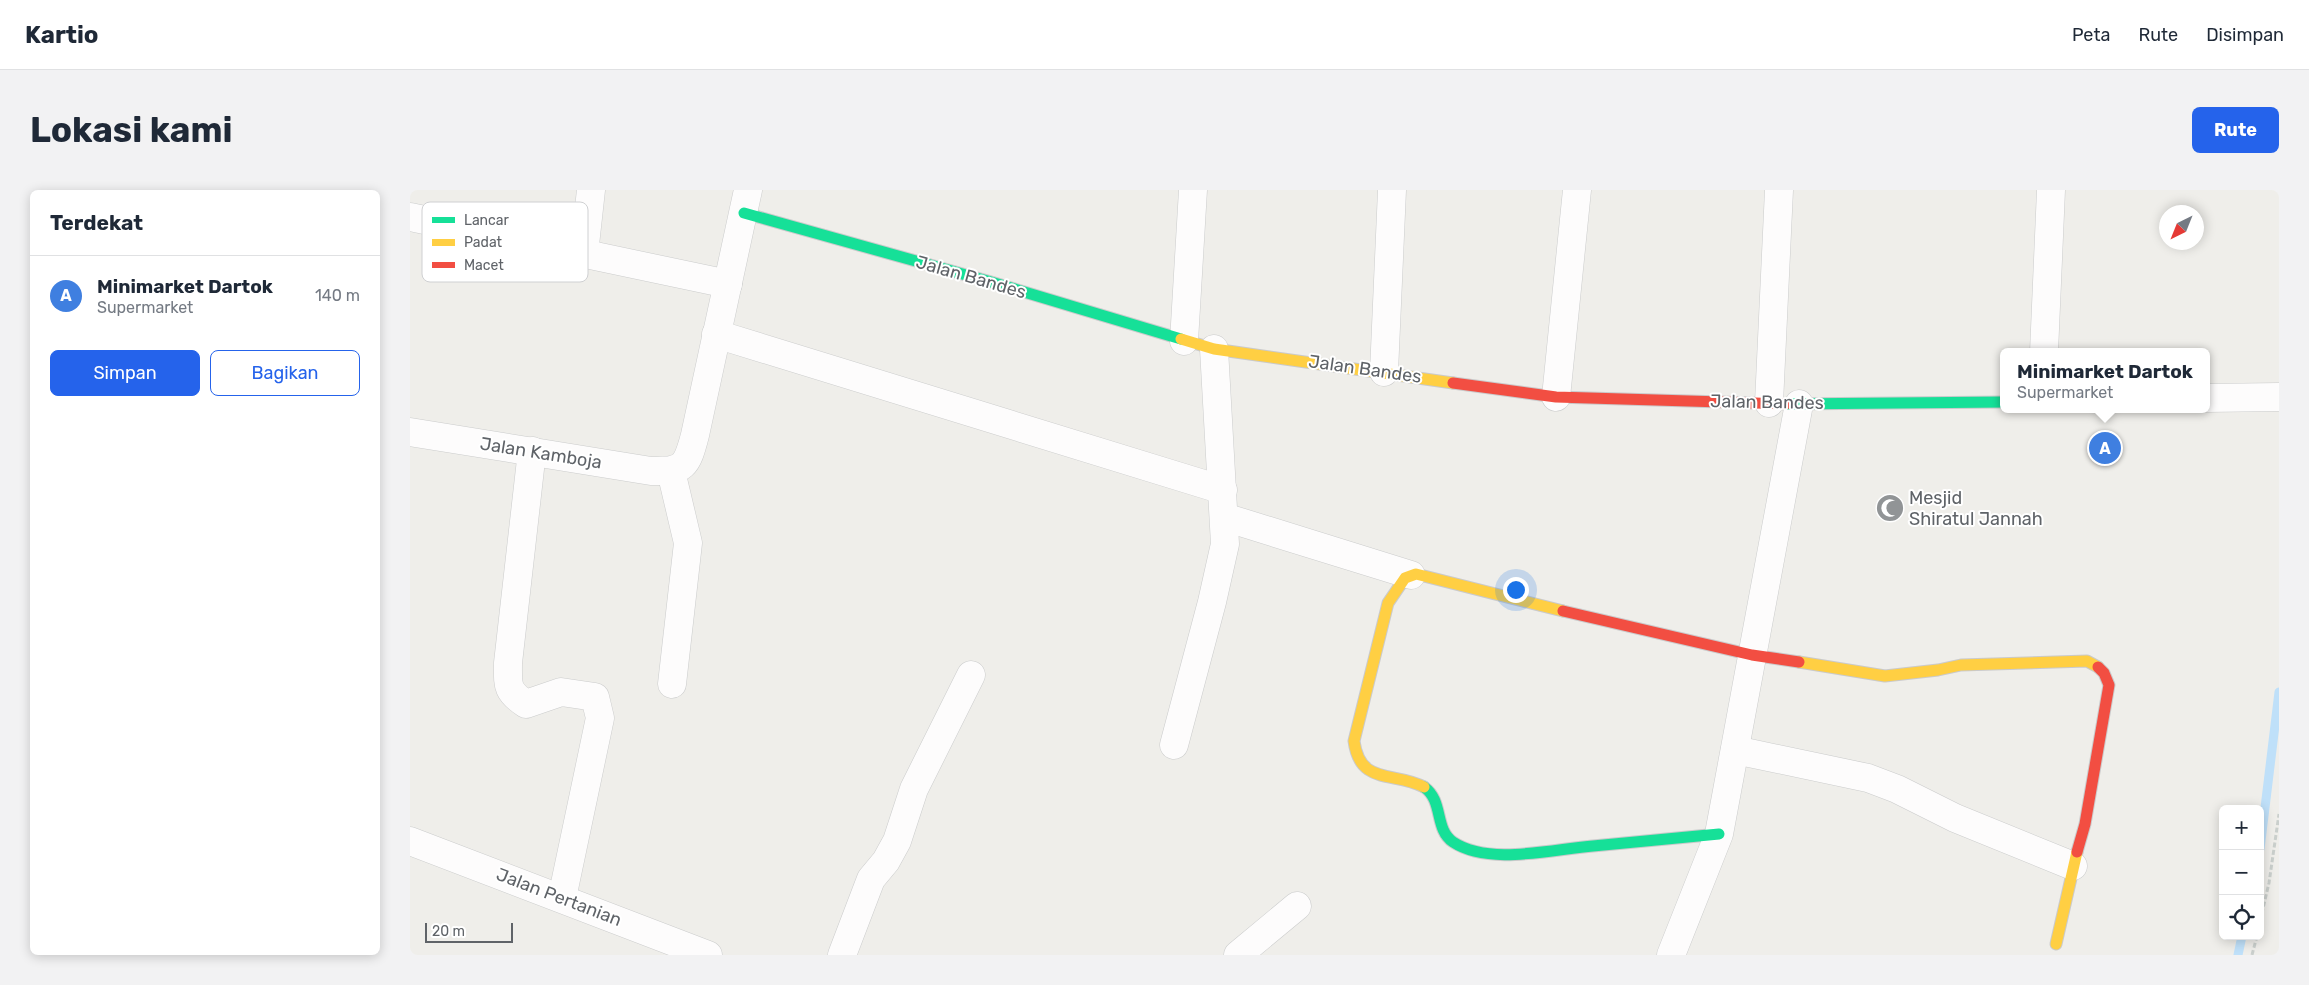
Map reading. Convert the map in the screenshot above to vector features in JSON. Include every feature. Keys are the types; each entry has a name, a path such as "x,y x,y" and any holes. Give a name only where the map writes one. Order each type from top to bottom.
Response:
{"street":[{"path":"588,211 590,190"},
{"path":"1184,341 1193,190"},
{"path":"1384,372 1392,190"},
{"path":"1556,397 1577,190"},
{"path":"1770,403 1779,190"},
{"path":"2044,348 2051,190"},
{"path":"672,684 688,544 671,472 681,467 692,448 746,202"},
{"name":"Jalan Bandes","path":"746,202 991,282 1214,349 1556,397 1799,404 2000,402"},
{"path":"588,255 728,284"},
{"path":"716,334 1223,490"},
{"path":"1174,746 1212,602 1225,544 1214,349"},
{"path":"2210,398 2266,397"},
{"path":"1672,955 1718,834 1799,404"},
{"name":"Jalan Kamboja","path":"410,432 651,471 671,472"},
{"path":"532,451 508,663 508,686 513,695 526,704 561,692 594,697 600,718 562,898"},
{"path":"1224,517 1410,575"},
{"path":"1718,834 1506,854 1465,848 1453,843 1440,826 1440,804 1430,791 1413,782 1374,774 1362,766 1354,752 1354,741 1388,603 1400,582 1410,575 1416,574 1511,599 1752,655 1885,676 1996,662 2087,661 2095,664 2101,668 2109,685 2085,824 2073,866 2056,944"},
{"path":"842,955 871,879 886,861 897,841 914,789 970,675"},
{"path":"1734,750 1868,778 1897,789 1962,821 2073,866"},
{"name":"Jalan Pertanian","path":"410,841 708,955"},
{"path":"1238,955 1297,906"}],"path":[{"path":"2264,904 2269,883 2279,814"},
{"path":"2252,955 2255,940"}],"waterway":[{"path":"2264,816 2279,692"},
{"path":"2238,955 2241,940"}],"traffic: fast":[{"path":"744,213 991,282 1181,339"},
{"path":"1786,404 2000,402"},
{"path":"1424,787 1434,800 1443,830 1447,836 1453,842 1468,849 1484,853 1522,854 1719,834"}],"traffic: slow":[{"path":"1181,339 1214,349 1453,383"},
{"path":"1424,787 1413,782 1380,775 1371,771 1363,765 1354,741 1388,603 1405,578 1416,574 1563,611"},
{"path":"1799,662 1885,676 1938,670 1961,665 2087,661 2098,667"},
{"path":"2056,944 2077,852"}],"traffic: jam":[{"path":"1453,383 1556,397 1786,404"},
{"path":"1563,611 1752,655 1799,662"},
{"path":"2077,852 2085,824 2109,685 2104,673 2098,667"}],"place":[{"name":"Minimarket Dartok","path":"2105,448"},
{"name":"Mesjid Shiratul Jannah","path":"1890,508"}]}
